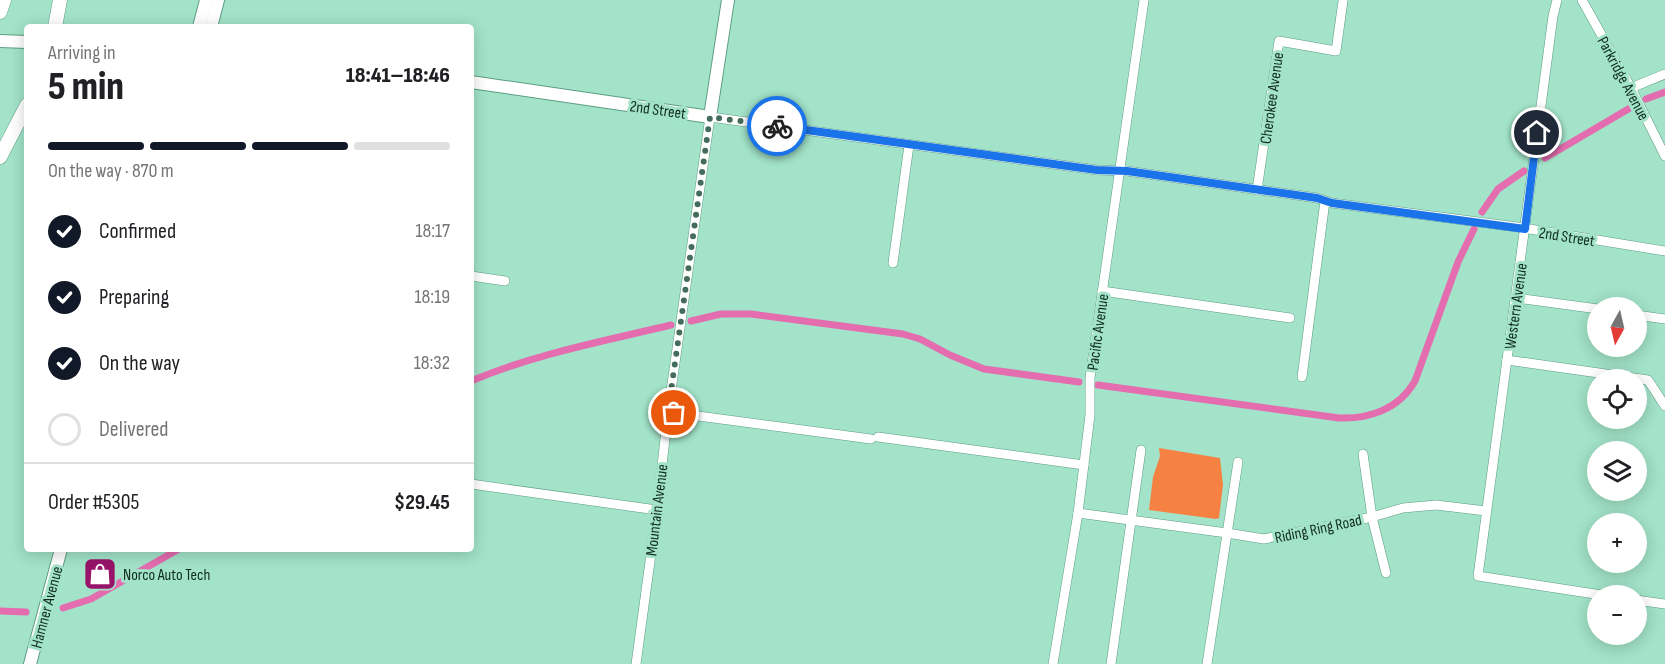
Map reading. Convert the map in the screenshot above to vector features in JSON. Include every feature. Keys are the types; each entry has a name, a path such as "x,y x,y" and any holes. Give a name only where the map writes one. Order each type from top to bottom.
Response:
{"highway":[{"path":"0,12 4,0"},
{"path":"56,24 60,0"},
{"path":"0,157 24,111"}],"main road":[{"path":"200,24 206,0"},
{"path":"212,24 218,0"},
{"name":"Mountain Avenue","path":"710,117 728,0"},
{"path":"0,41 24,42"},
{"name":"2nd Street","path":"474,82 710,117"},
{"name":"Hamner Avenue","path":"30,664 60,552"}],"street":[{"name":"Pacific Avenue","path":"1053,664 1078,513 1090,415 1090,378 1144,0"},
{"name":"Western Avenue","path":"1557,0 1533,157 1478,576 1587,593"},
{"name":"Parkridge Avenue","path":"1582,0 1665,156"},
{"name":"Cherokee Avenue","path":"1257,190 1279,41 1336,51 1343,1"},
{"path":"1633,93 1665,74"},
{"name":"2nd Street","path":"710,117 1317,198 1665,251"},
{"name":"Mountain Avenue","path":"636,664 668,412 710,117"},
{"path":"893,263 909,145"},
{"path":"1302,377 1325,201"},
{"path":"474,276 505,281"},
{"path":"1102,291 1290,318"},
{"path":"1516,298 1587,308"},
{"path":"1647,317 1665,319"},
{"path":"1507,360 1648,380 1665,406"},
{"path":"668,412 1084,465"},
{"path":"1111,664 1141,450"},
{"path":"1363,454 1372,517 1386,573"},
{"path":"1207,664 1238,462"},
{"path":"474,484 657,510"},
{"name":"Riding Ring Road","path":"1078,513 1264,539 1372,517 1403,508 1436,505 1486,511"},
{"path":"1647,602 1665,604"}],"shaded area":[{"path":"1159,448 1220,458 1223,485 1219,518 1149,510 1153,477 1160,456"}],"waterway":[{"path":"1646,99 1665,92"},
{"path":"1545,158 1630,108"},
{"path":"1482,212 1498,189 1524,171"},
{"path":"1098,385 1339,418 1362,417 1383,410 1401,399 1415,381 1458,262 1474,229"},
{"path":"691,321 721,314 751,314 903,334 920,339 984,369 1079,382"},
{"path":"474,380 545,356 671,325"},
{"path":"63,608 91,599 174,552"},
{"path":"0,611 26,612"}],"way so far":[{"path":"674,413 668,412 710,117 777,126"}],"place":[{"name":"Norco Auto Tech","path":"100,574"}],"route":[{"path":"777,126 1097,170 1127,171 1317,198 1332,203 1525,229 1537,133"}]}
